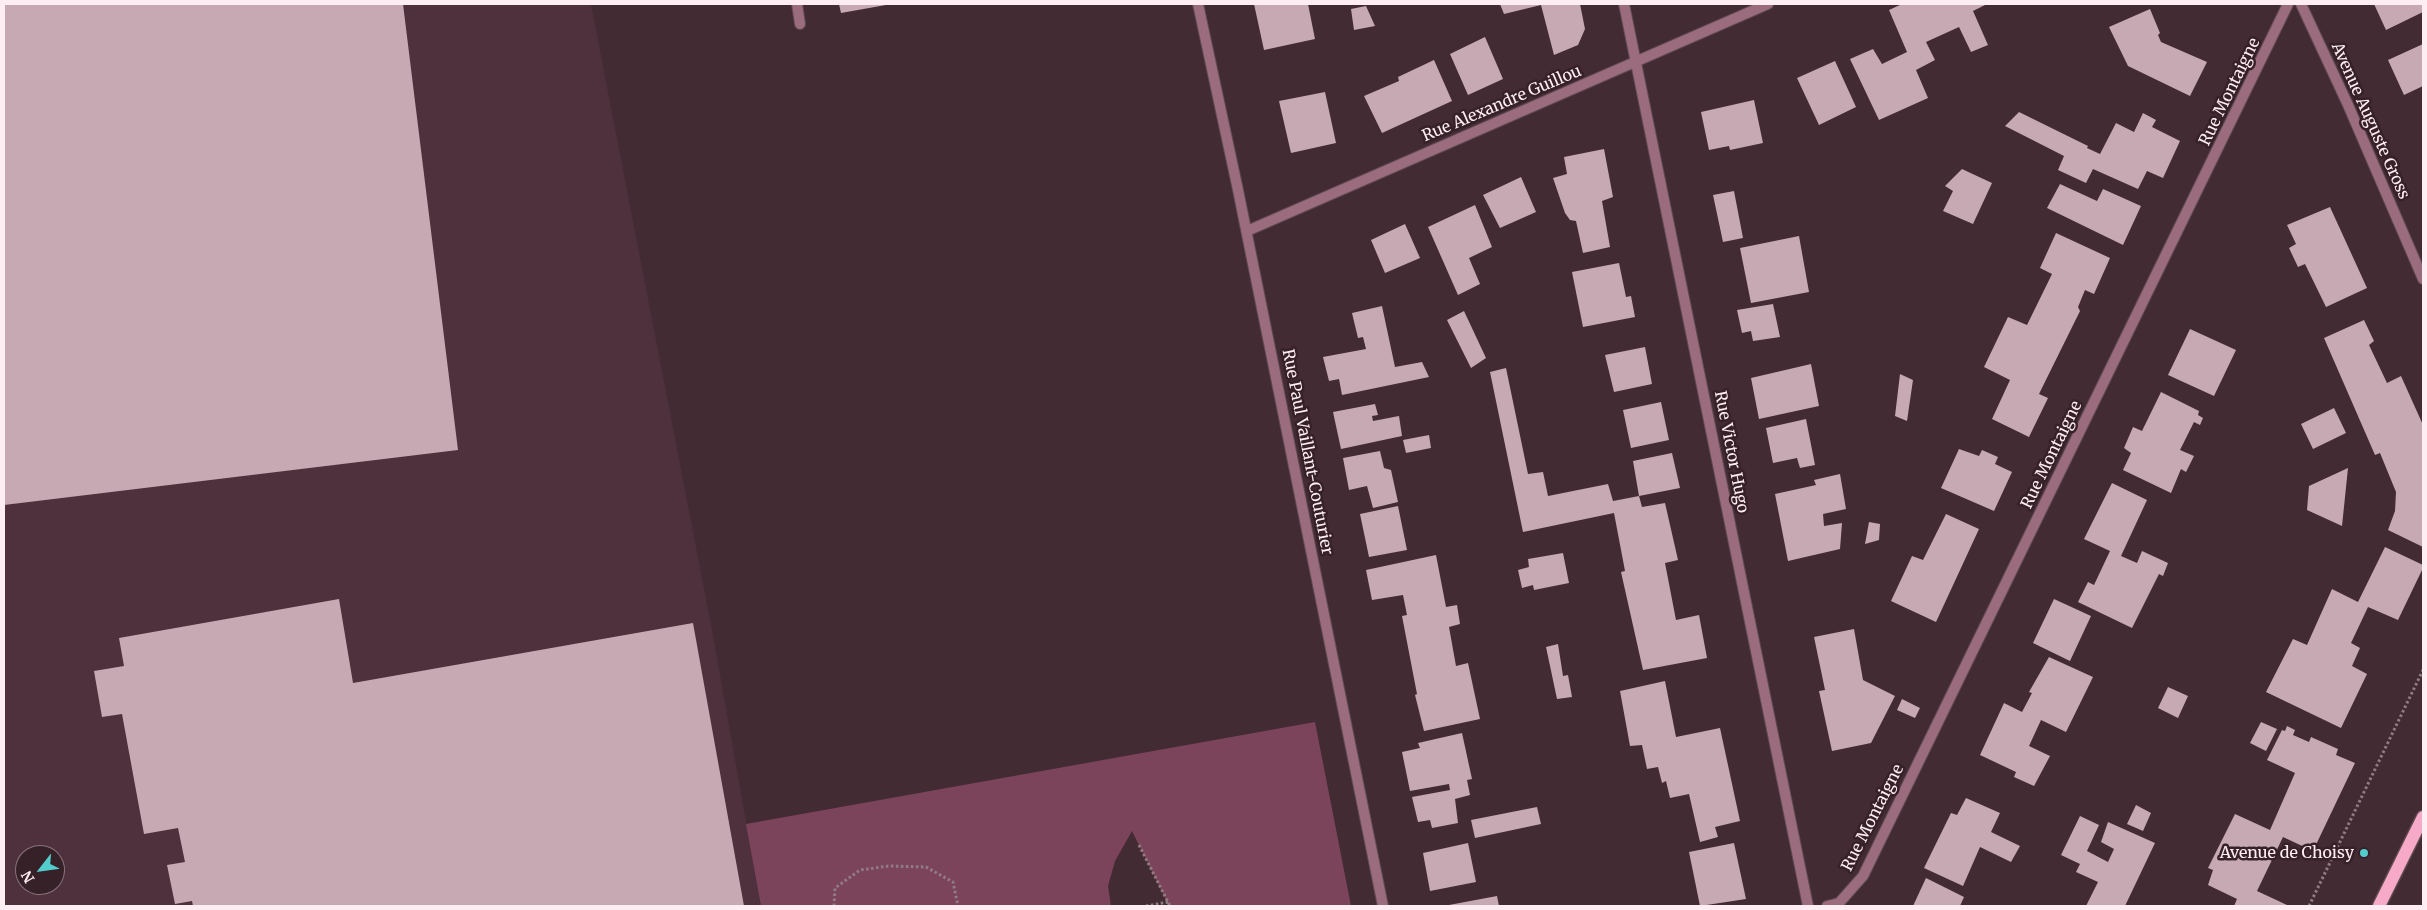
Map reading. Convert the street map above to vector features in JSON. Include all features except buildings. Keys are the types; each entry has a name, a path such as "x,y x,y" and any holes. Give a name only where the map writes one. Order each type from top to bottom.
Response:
{"main road":[{"path":"2379,906 2423,817"}],"street":[{"path":"797,4 800,24"},
{"name":"Rue Paul Vaillant-Couturier","path":"1198,4 1247,231 1383,906"},
{"name":"Rue Victor Hugo","path":"1624,4 1808,906"},
{"name":"Rue Alexandre Guillou","path":"1247,231 1768,4"},
{"name":"Rue Montaigne","path":"1827,906 1840,903 1863,876 2288,4"},
{"name":"Avenue Auguste Gross","path":"2300,4 2423,279"}],"path":[{"path":"2309,906 2423,670"},
{"path":"1139,845 1169,904 1146,906"},
{"path":"834,906 835,888 860,870 890,866 926,867 953,882 958,906"}],"shaded area":[{"path":"4,4 591,4 712,630 761,906 4,906"},
{"path":"1315,722 1351,906 1169,906 1132,831 1115,861 1108,886 1111,906 761,906 746,824"}],"place":[{"name":"Avenue de Choisy","path":"2364,853"}]}
